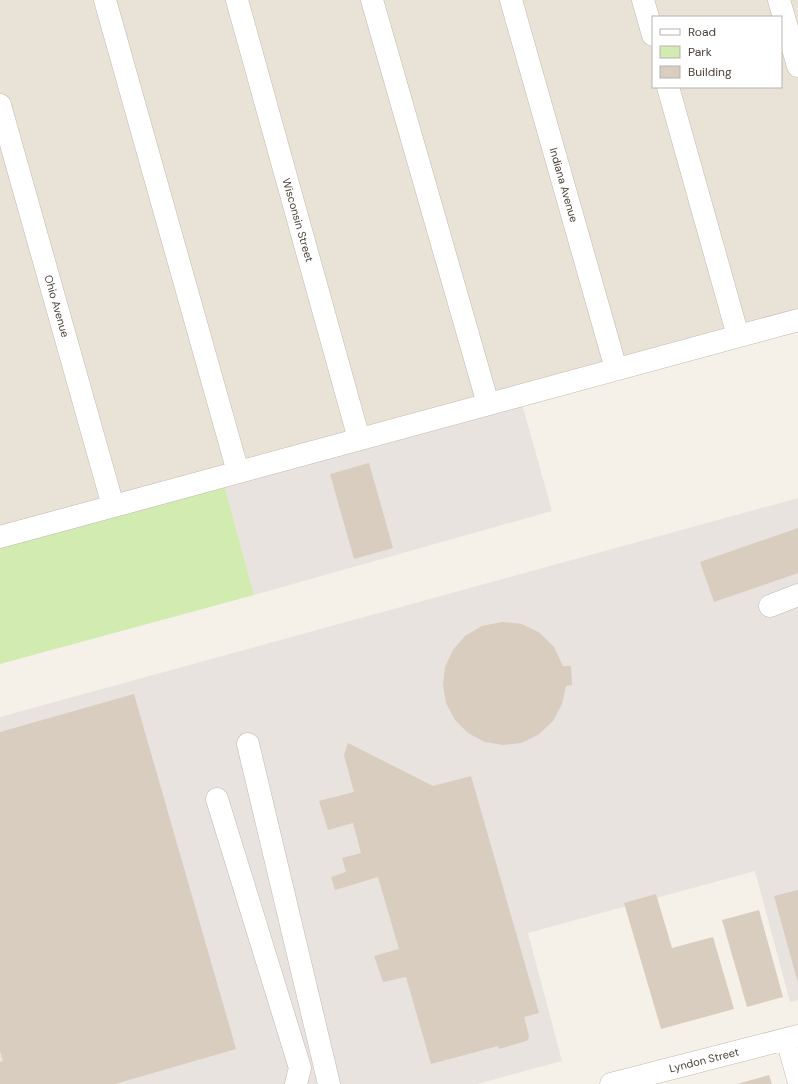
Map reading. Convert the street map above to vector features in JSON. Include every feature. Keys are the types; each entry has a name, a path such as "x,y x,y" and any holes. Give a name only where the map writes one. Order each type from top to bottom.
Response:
{"street":[{"path":"105,0 238,472"},
{"name":"Wisconsin Street","path":"237,0 359,439"},
{"path":"372,0 488,404"},
{"name":"Indiana Avenue","path":"511,0 616,369"},
{"path":"643,0 652,32"},
{"path":"779,0 798,66"},
{"path":"668,88 738,336"},
{"name":"Ohio Avenue","path":"0,105 113,506"},
{"path":"0,537 798,320"},
{"path":"770,606 798,595"},
{"path":"248,744 329,1084"},
{"path":"217,798 300,1068 296,1084"},
{"path":"792,1037 798,1078"},
{"name":"Lyndon Street","path":"611,1084 792,1037"}],"shaded area":[{"path":"0,0 798,0 798,311 0,528"},
{"path":"522,404 552,511 254,595 224,484"},
{"path":"798,498 798,1000 790,1002 755,871 528,933 562,1061 477,1084 0,1084 0,717"}],"green space":[{"path":"224,484 254,595 0,664 0,545"}],"building":[{"path":"369,463 393,548 354,559 330,474"},
{"path":"798,528 798,573 714,602 700,562"},
{"path":"502,622 522,624 540,633 554,647 563,666 571,666 572,685 566,686 562,704 553,721 538,735 521,743 503,745 485,742 468,733 455,720 446,703 443,685 445,667 453,650 465,636 482,626"},
{"path":"134,694 236,1049 115,1084 0,1084 0,1062 3,1061 0,1051 0,732"},
{"path":"348,743 433,786 471,776 539,1013 524,1017 529,1036 528,1040 499,1049 498,1046 431,1064 406,977 383,982 374,956 399,949 378,877 335,890 331,877 346,872 342,858 361,853 353,823 328,830 319,801 354,792 344,755"},
{"path":"798,890 798,983 774,896"},
{"path":"656,894 672,948 713,937 734,1009 661,1029 624,903"},
{"path":"759,910 783,997 747,1007 722,920"},
{"path":"769,1075 772,1084 737,1084"}]}
